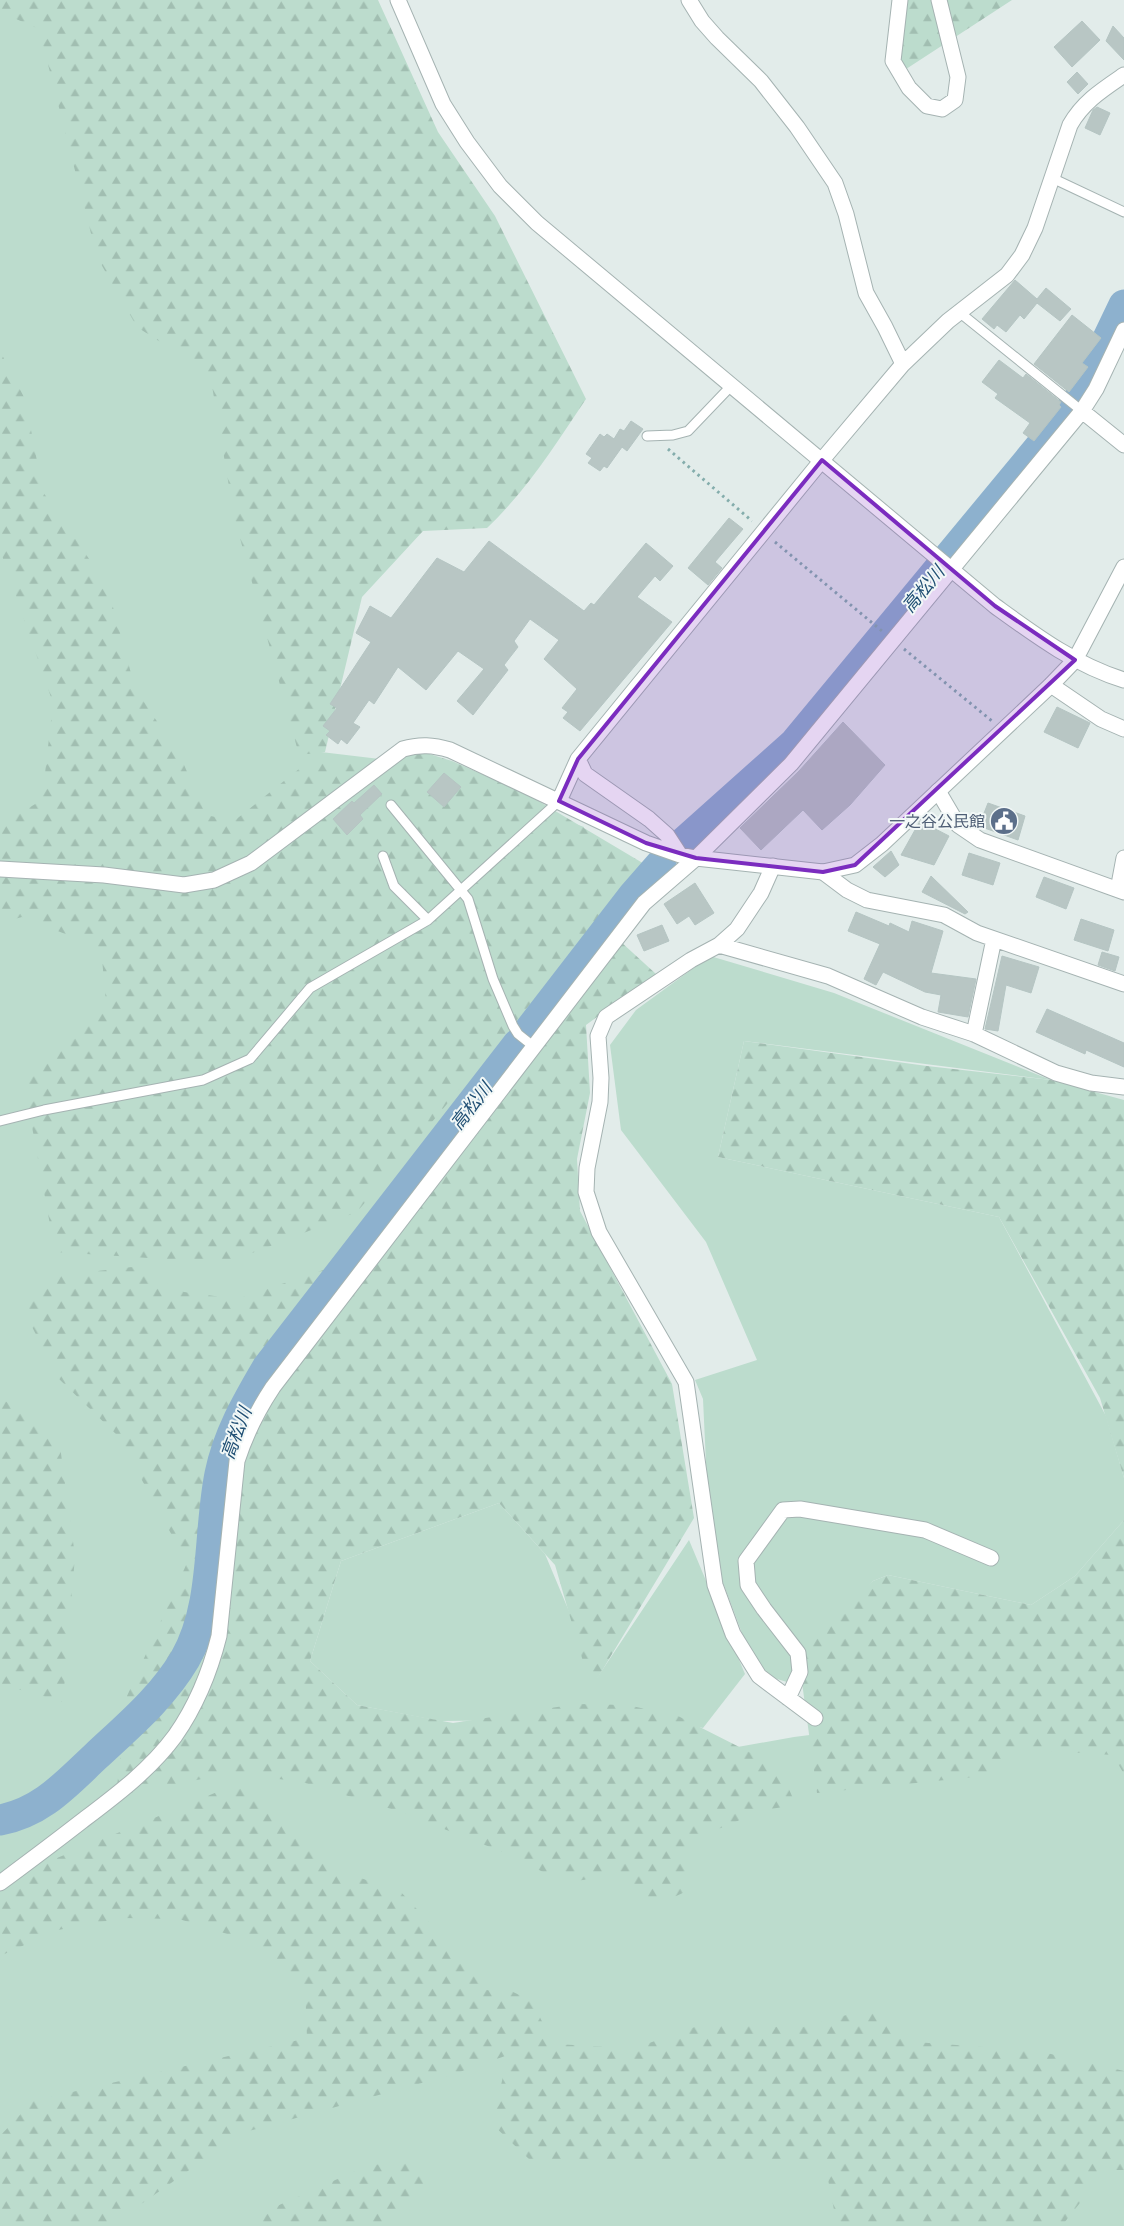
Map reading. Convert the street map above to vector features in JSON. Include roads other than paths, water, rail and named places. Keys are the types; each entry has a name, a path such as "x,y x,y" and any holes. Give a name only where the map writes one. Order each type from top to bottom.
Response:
{"street":[{"path":"398,0 443,104 467,142 500,186 537,223 946,564 1037,636 1075,660 1124,680"},
{"path":"689,0 717,38 761,81 797,128 835,183 846,214 866,293 903,364"},
{"path":"900,0 893,61 909,88 927,106 942,109 955,100 958,77 938,0"},
{"path":"559,801 578,759 822,460 903,364 959,312 1007,275 1022,255 1034,228 1070,125 1078,112 1093,95 1124,75"},
{"path":"0,1883 123,1790 157,1758 191,1711 214,1658 219,1636 238,1461 244,1437 255,1414 273,1387 644,903 696,858 791,764 893,640 946,564 1082,410 1096,389 1124,330"},
{"path":"1082,410 1124,445"},
{"path":"0,869 104,875 184,885 214,880 251,863 403,749 416,745 432,745 450,750 646,842 680,855 823,872 855,865 882,844 1051,685 1075,660 1124,567"},
{"path":"1051,685 1101,719 1124,730"},
{"path":"578,759 584,774 649,819 667,834 680,855"},
{"path":"938,791 958,825 980,840 1121,891 1124,858"},
{"path":"773,866 761,893 737,929 719,945 690,960 606,1017 598,1036 601,1078 600,1102 587,1168 586,1192 599,1232 686,1382 716,1585 733,1634 759,1676 815,1718"},
{"path":"823,872 847,890 867,900 944,915 994,939 1124,984"},
{"path":"974,1034 994,939"},
{"path":"719,945 828,976 922,1016 974,1034 1056,1073 1090,1083 1124,1087"},
{"path":"788,1698 800,1672 798,1653 748,1585 746,1561 782,1510 800,1509 925,1530 991,1558"}],"lane":[{"path":"1052,178 1124,212"},
{"path":"959,312 1082,410"},
{"path":"647,436 674,435 688,431 732,385"},
{"path":"0,1121 44,1110 203,1080 250,1060 310,988 428,920 559,801"},
{"path":"391,805 468,899 494,979 513,1026 518,1034 533,1046"},
{"path":"383,856 394,886 428,920"}],"waterway":[{"name":"高松川","path":"683,843 795,743 1078,401 1124,305"},
{"name":"高松川","path":"528,1032 633,896 661,864"},
{"name":"高松川","path":"0,1820 28,1811 41,1804 64,1786 144,1711 176,1673 195,1638 202,1616 210,1569 216,1497 223,1460 233,1432 252,1393 267,1368 518,1044"}],"place":[{"name":"一之谷公民館","path":"1004,821"}]}
